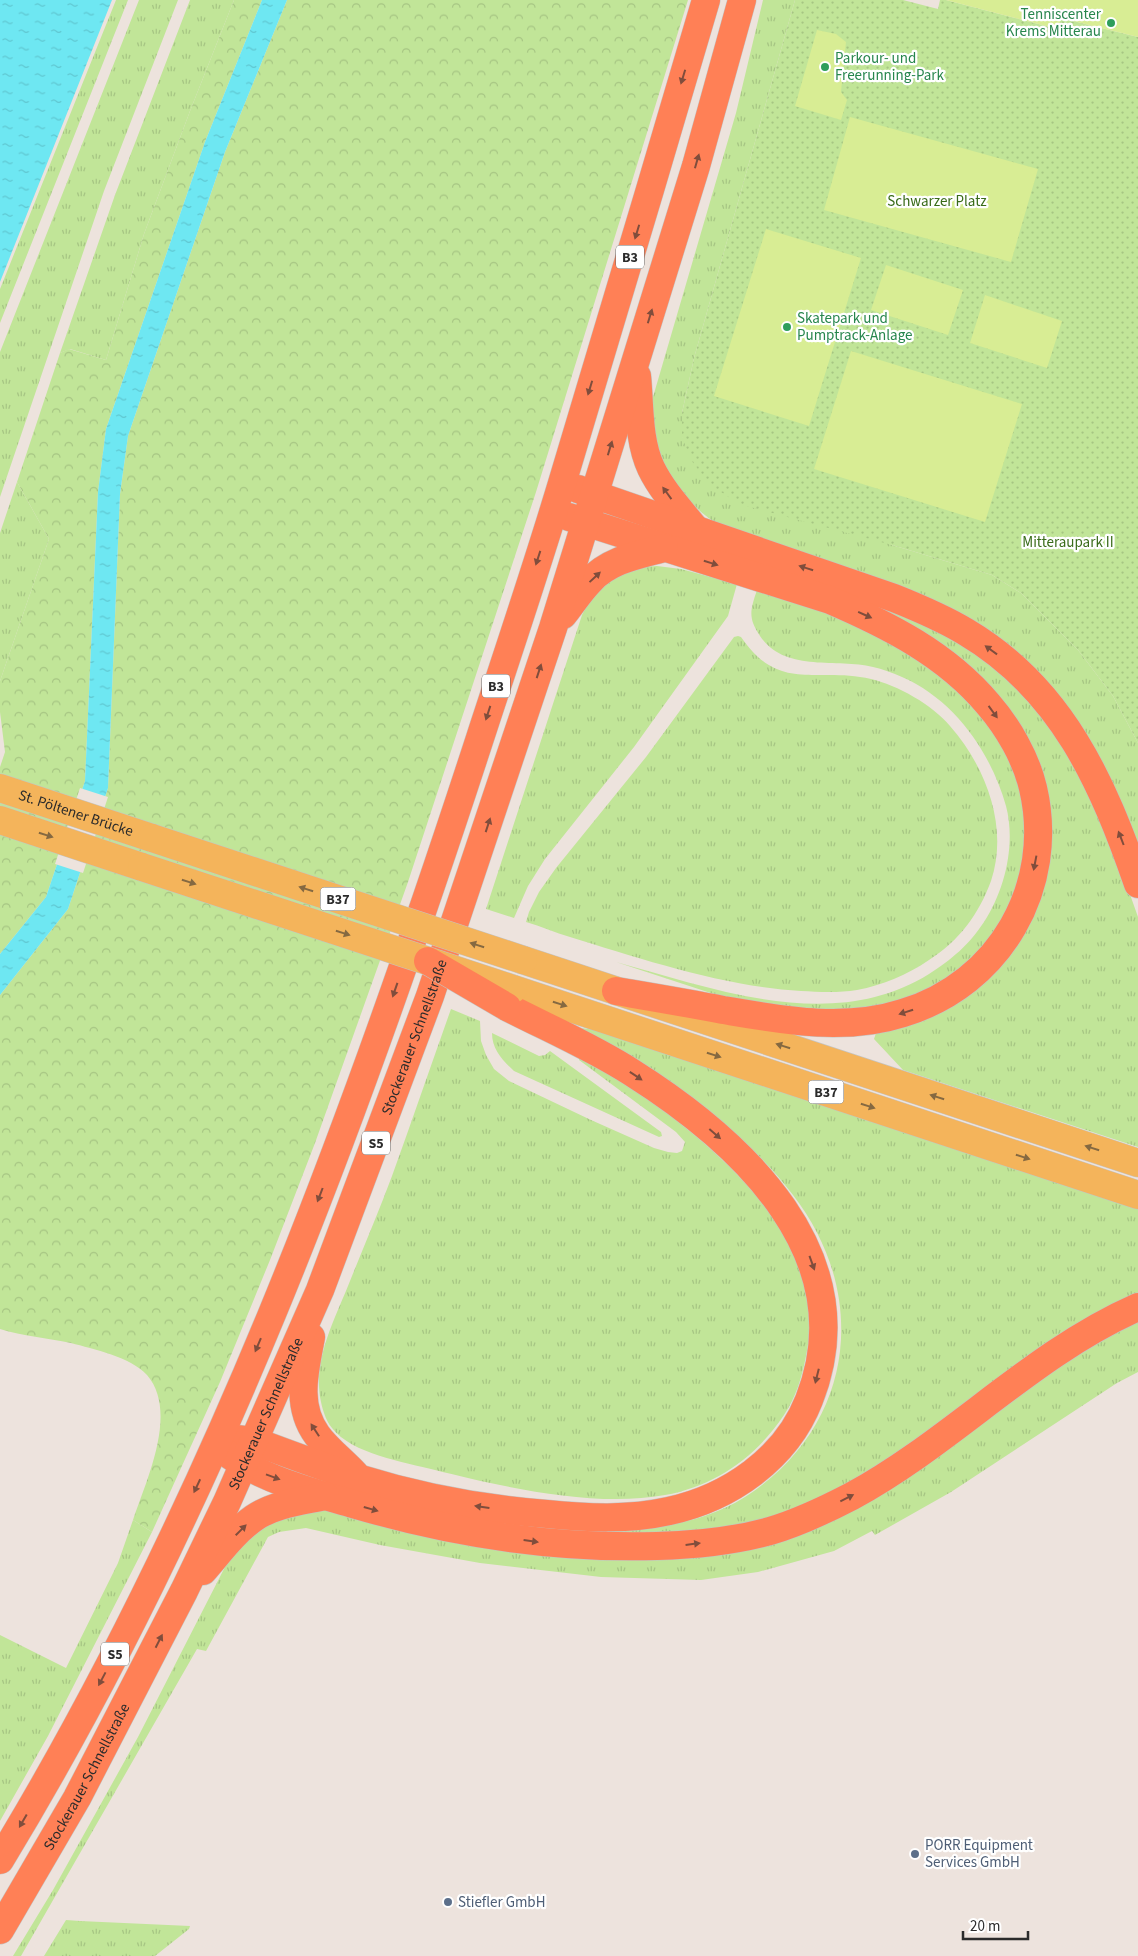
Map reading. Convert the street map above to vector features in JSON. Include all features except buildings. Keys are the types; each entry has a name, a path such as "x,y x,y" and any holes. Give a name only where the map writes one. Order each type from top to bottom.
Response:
{"highway":[{"name":"B3","path":"440,861 562,484 706,0"},
{"name":"B3","path":"472,871 553,628 636,363 696,166 742,0"},
{"path":"636,363 641,429 644,448 651,468 669,496 697,531"},
{"path":"562,484 861,586 927,612 967,632 1009,663 1062,720 1092,769 1114,817 1138,884"},
{"path":"553,512 830,600 869,617 905,636 941,660 960,676 988,705 1020,753 1033,787 1038,826 1036,860 1028,895 1015,925 995,954 972,977 951,992 929,1004 882,1019 848,1023 812,1023 770,1018 616,991"},
{"path":"553,628 600,571 616,562 664,548"},
{"name":"S5","path":"0,1860 66,1745 116,1651 218,1442 292,1267 338,1150 440,861"},
{"name":"Stockerauer Schnellstraße","path":"0,1930 77,1798 184,1591 248,1453 320,1290 430,996 472,871"},
{"path":"248,1453 472,1506 566,1516 618,1517 669,1511 716,1496 735,1486 760,1468 784,1442 805,1412 817,1380 823,1352 824,1328 821,1294 812,1261 798,1231 782,1206 754,1172 715,1134 677,1104 630,1072 510,998 428,960"},
{"path":"320,1290 303,1379 304,1405 308,1420 317,1436 360,1478"},
{"path":"218,1442 235,1438 248,1453 325,1496 431,1524 538,1542 634,1547 682,1545 731,1539 771,1531 852,1496 923,1450 1042,1362 1118,1316 1138,1307"},
{"path":"184,1591 244,1527 256,1517 276,1508 325,1496"}],"main road":[{"name":"St. Pöltener Brücke","path":"0,788 616,991"},
{"name":"St. Pöltener Brücke","path":"0,820 428,960"},
{"name":"B37","path":"616,991 1138,1163"},
{"name":"B37","path":"510,998 1138,1195"}],"green space":[{"path":"116,0 128,0 0,323 0,289"},
{"path":"139,0 178,0 104,191 0,497 0,352"},
{"path":"190,0 234,0 144,234 106,360 70,349 60,353 115,195"},
{"path":"234,0 262,0 205,142 106,429 98,492 85,781 46,897 0,954 0,767 5,752 0,712 0,681 49,539 17,482 60,353 69,349 106,360 144,234"},
{"path":"287,0 688,0 536,492 408,882 315,1143 270,1260 220,1382 152,1532 133,1520 152,1467 160,1427 160,1408 156,1390 147,1375 131,1363 100,1351 71,1343 0,1329 0,995 68,909 108,788 120,494 128,436 225,152"},
{"path":"763,0 795,0 694,358 682,413 682,437 892,545 992,575 1021,593 1078,650 1113,696 1138,743 1138,854 1047,684 720,526 703,514 689,500 667,471 655,437 653,397 736,113"},
{"name":"Schwarzer Platz","path":"795,0 903,0 938,9 940,0 946,0 1058,29 1061,18 1138,37 1138,743 1113,696 1078,650 1021,593 992,575 892,545 739,504 709,484 691,460 682,437 682,413 694,358"},
{"name":"Tenniscenter Krems Mitterau","path":"946,0 1138,0 1138,37 1061,18 1058,29"},
{"name":"Parkour- und Freerunning-Park","path":"817,30 836,34 846,42 841,92 847,100 841,120 795,106"},
{"path":"850,117 1038,169 1011,262 824,210"},
{"name":"Skatepark und Pumptrack-Anlage","path":"766,229 861,258 809,426 714,396"},
{"path":"886,265 963,290 948,335 871,310"},
{"path":"985,295 1062,321 1047,368 970,343"},
{"path":"851,351 1022,404 985,522 814,469"},
{"path":"17,482 49,539 0,681 0,533"},
{"path":"613,515 924,621 1003,671 1059,732 1104,821 1138,917 1138,1147 903,1070 874,1039 876,1033 921,1022 949,1008 980,986 1050,826 973,672 615,518"},
{"path":"657,566 681,569 737,584 728,616 634,747 545,859 528,886 514,918 486,909 582,615 596,592 611,578 631,569"},
{"path":"757,590 826,611 864,627 935,667 997,732 1023,790 1026,858 1005,920 986,947 938,986 881,1009 813,1013 729,999 616,962 693,984 774,1001 814,1004 854,1001 892,992 929,974 945,963 966,945 978,931 998,896 1007,866 1010,836 1009,821 1006,806 991,767 968,730 938,699 921,687 888,671 859,665 797,660 771,648 760,636 753,624 751,614"},
{"path":"738,636 756,655 770,666 785,672 871,679 892,686 914,697 943,718 950,726 963,742 984,779 991,799 997,840 996,861 991,881 980,905 959,935 940,953 903,975 857,990 836,992 815,992 743,984 684,971 526,922 539,892 556,868 646,757 734,637"},
{"path":"451,1009 480,1021 481,1041 486,1055 494,1069 509,1081 654,1148 677,1153 682,1151 685,1142 676,1132 579,1060 579,1056 633,1086 723,1160 772,1217 791,1248 804,1282 809,1318 806,1356 800,1379 788,1408 773,1430 747,1456 717,1477 683,1491 638,1498 609,1499 549,1494 490,1483 379,1456 365,1451 341,1437 328,1422 322,1405 319,1386 322,1355 326,1340 392,1176"},
{"path":"581,1028 596,1030 1138,1208 1138,1296 847,1487 768,1521 681,1535 538,1532 327,1486 269,1462 271,1460 618,1530 684,1522 730,1505 745,1497 782,1468 809,1434 829,1397 839,1358 841,1316 834,1275 818,1234 793,1195 747,1145 694,1102"},
{"path":"492,1033 539,1056 545,1055 550,1051 661,1132 662,1136 659,1137 514,1071 498,1054 492,1039"},
{"path":"1138,1319 1138,1372 1117,1383 951,1492 875,1535 872,1531 834,1551 758,1572 701,1580 601,1577 480,1563 380,1545 306,1528 279,1532 268,1537 206,1651 197,1649 21,1956 13,1956 53,1890 138,1737 226,1565 238,1548 273,1519 323,1509 732,1549"},
{"path":"133,1520 152,1532 48,1736 0,1821 0,1635 66,1668 118,1563"},
{"path":"66,1920 190,1926 189,1929 155,1956 44,1956"}],"water":[{"path":"0,0 112,0 0,282"},
{"path":"262,0 287,0 225,152 128,436 120,494 108,788 68,909 0,995 0,954 46,897 85,781 98,492 106,429 205,142"}],"pier":[{"path":"80,788 108,797 83,873 55,864"}],"place":[{"name":"Tenniscenter Krems Mitterau","path":"1111,23"},
{"name":"Parkour- und Freerunning-Park","path":"825,67"},
{"name":"Skatepark und Pumptrack-Anlage","path":"787,327"},
{"name":"PORR Equipment Services GmbH","path":"915,1854"},
{"name":"Stiefler GmbH","path":"448,1902"}],"park label":[{"name":"Mitteraupark II","path":"1068,542"}]}
